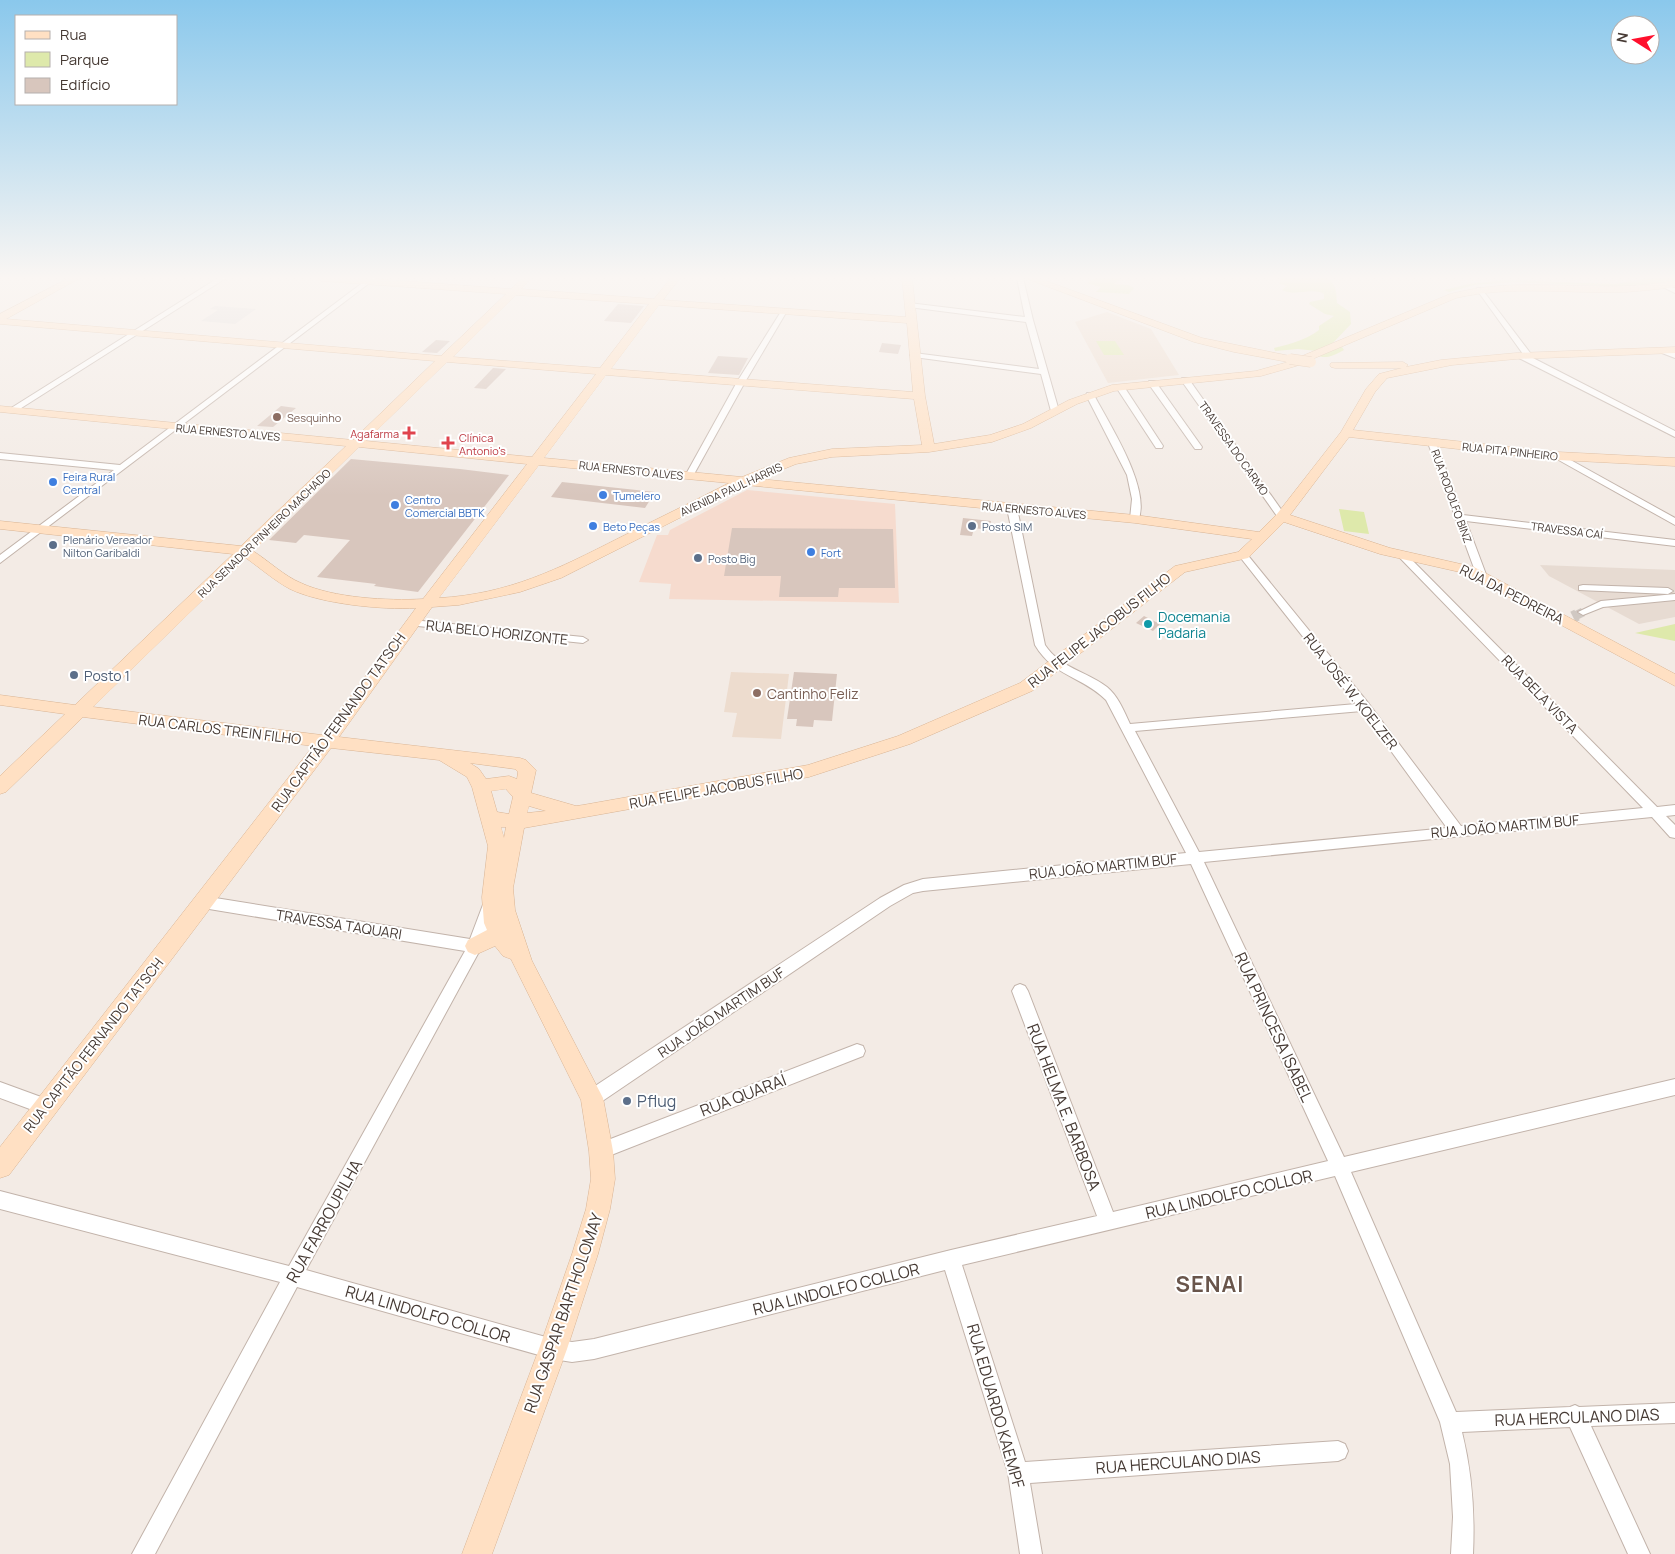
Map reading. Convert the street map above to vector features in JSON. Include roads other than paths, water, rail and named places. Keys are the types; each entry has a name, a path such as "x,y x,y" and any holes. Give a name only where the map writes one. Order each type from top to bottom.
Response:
{"main road":[{"path":"340,351 919,396"},
{"name":"RUA SENADOR PINHEIRO MACHADO","path":"0,787 453,351"},
{"name":"RUA CAPITÃO FERNANDO TATSCH","path":"0,1166 326,742 412,623 619,351"},
{"path":"913,351 919,396 929,448"},
{"path":"1246,351 1276,357 1320,362 1471,362"},
{"path":"1320,362 1343,351"},
{"path":"1320,362 1386,378 1471,362 1523,356 1657,351"},
{"name":"AVENIDA PAUL HARRIS","path":"245,551 295,586 321,595 385,604 427,604 488,596 520,588 556,575 742,481 776,466 808,457 850,452 929,448 1002,436 1090,395 1120,387 1152,382 1258,374 1292,364 1320,362"},
{"path":"1243,555 1282,517 1346,433 1378,376 1452,362"},
{"path":"1404,371 1430,371"},
{"name":"RUA ERNESTO ALVES","path":"6,409 1135,520 1262,536"},
{"name":"RUA PITA PINHEIRO","path":"1346,433 1558,456 1675,462"},
{"name":"RUA DA PEDREIRA","path":"1282,517 1351,541 1404,556 1456,565 1574,617 1675,681"},
{"path":"0,525 245,551"},
{"name":"RUA FELIPE JACOBUS FILHO","path":"489,818 516,822 583,812 809,771 904,740 1005,698 1026,687 1180,568 1243,555"},
{"name":"RUA CARLOS TREIN FILHO","path":"0,700 78,712 520,764 527,770 522,797"},
{"path":"440,754 474,773 481,786 497,846 498,893"},
{"path":"481,786 509,782 522,797 560,809 583,812"},
{"path":"498,893 522,797"},
{"name":"RUA GASPAR BARTHOLOMAY","path":"498,893 494,924 501,938 522,962"},
{"name":"RUA GASPAR BARTHOLOMAY","path":"476,1554 553,1349 598,1210 603,1179 601,1150 592,1098 522,962 498,893"},
{"path":"475,946 492,937 501,938"}],"street":[{"path":"6,409 105,351"},
{"path":"0,560 279,351"},
{"path":"689,476 760,351"},
{"path":"1037,351 1055,411"},
{"path":"1519,351 1523,356 1675,434"},
{"path":"914,355 1043,372"},
{"name":"TRAVESSA DO CARMO","path":"1185,380 1282,517"},
{"path":"1152,382 1198,447"},
{"path":"1120,387 1159,446"},
{"path":"1090,395 1131,475 1137,499 1135,520"},
{"name":"RUA RODOLFO BINZ","path":"1432,443 1482,577"},
{"path":"0,456 122,468"},
{"path":"1558,456 1675,522"},
{"path":"1012,508 1040,645 1043,653 1056,665"},
{"name":"TRAVESSA CAÍ","path":"1459,517 1675,543"},
{"name":"RUA JOSÉ W. KOELZER","path":"1243,555 1365,707 1456,830"},
{"name":"RUA BELA VISTA","path":"1404,556 1675,833"},
{"path":"1583,588 1675,592"},
{"path":"1574,617 1601,604 1675,597"},
{"name":"RUA BELO HORIZONTE","path":"412,623 583,640"},
{"name":"RUA PRINCESA ISABEL","path":"1056,665 1092,683 1109,695 1195,857 1340,1168 1450,1422 1460,1464 1464,1517 1462,1554"},
{"path":"1127,728 1365,707"},
{"name":"RUA JOÃO MARTIM BUF","path":"592,1098 885,902 909,889 939,883 1456,830 1675,810"},
{"name":"RUA FARROUPILHA","path":"143,1554 293,1276 475,946 498,893"},
{"name":"TRAVESSA TAQUARI","path":"203,902 475,946"},
{"name":"RUA HELMA E. BARBOSA","path":"1020,991 1108,1222"},
{"name":"RUA QUARAÍ","path":"601,1150 857,1051"},
{"name":"RUA LINDOLFO COLLOR","path":"0,1200 293,1276 553,1349 572,1352 594,1349 951,1260 1675,1087"},
{"path":"0,1090 46,1107"},
{"name":"RUA EDUARDO KAEMPF","path":"951,1260 1018,1473 1031,1554"},
{"name":"RUA HERCULANO DIAS","path":"1450,1422 1675,1413"},
{"path":"1574,1416 1639,1554"},
{"name":"RUA HERCULANO DIAS","path":"1018,1473 1338,1451"}],"tunnel":[{"path":"1573,617 1583,612"}],"place":[{"name":"Sesquinho","path":"277,417"},
{"name":"Agafarma","path":"409,433"},
{"name":"Clínica Antonio's","path":"448,443"},
{"name":"Feira Rural Central","path":"53,482"},
{"name":"Tumelero","path":"603,495"},
{"name":"Centro Comercial BBTK","path":"395,505"},
{"name":"Beto Peças","path":"593,526"},
{"name":"Posto SIM","path":"972,526"},
{"name":"Plenário Vereador Nilton Garibaldi","path":"53,545"},
{"name":"Fort","path":"811,552"},
{"name":"Posto Big","path":"698,558"},
{"name":"Docemania Padaria","path":"1148,624"},
{"name":"Posto 1","path":"74,675"},
{"name":"Cantinho Feliz","path":"757,693"},
{"name":"Pflug","path":"627,1101"}],"district":[{"name":"SENAI","path":"1210,1284"}]}
